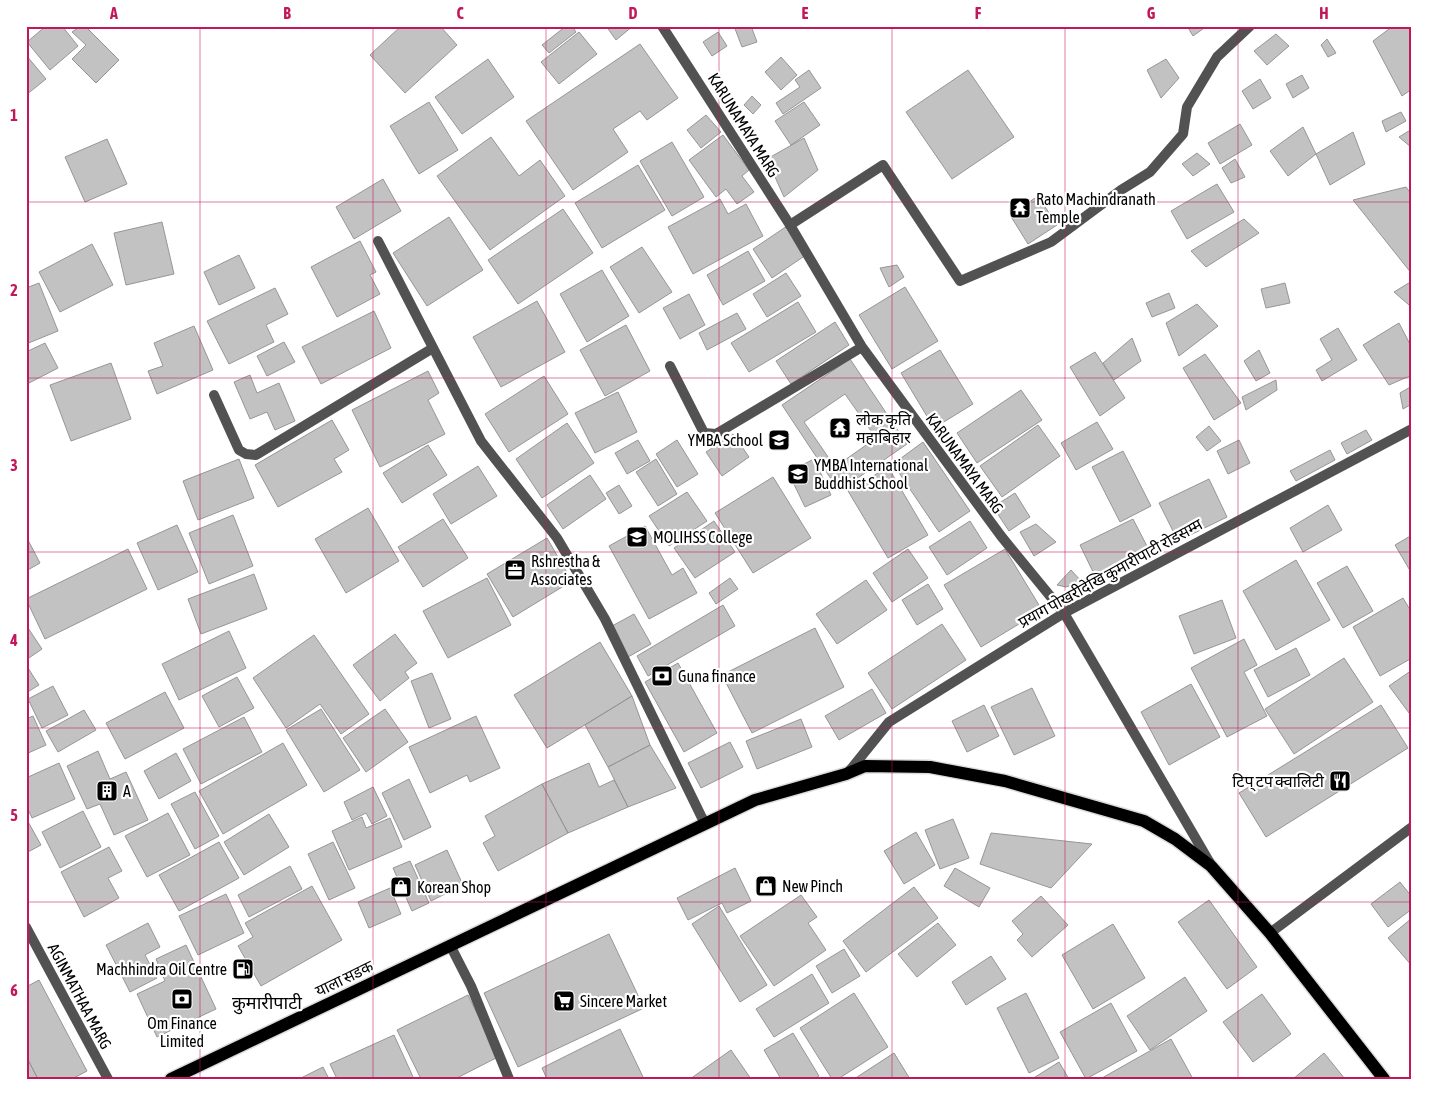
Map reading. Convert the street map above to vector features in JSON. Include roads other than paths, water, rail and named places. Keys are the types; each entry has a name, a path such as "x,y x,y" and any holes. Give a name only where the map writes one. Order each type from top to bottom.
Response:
{"main road":[{"name":"याला सडक","path":"171,1079 755,800 846,774 865,766 930,767 1005,781 1144,821 1175,839 1211,866 1270,933 1384,1079"}],"street":[{"name":"KARUNAMAYA MARG","path":"662,26 790,225 862,347 1001,536 1064,613 1211,866"},
{"path":"790,225 883,165 960,281 1051,242 1120,190 1150,172 1183,134 1187,107 1217,57 1250,26"},
{"path":"378,241 481,441 557,538 605,620 705,824"},
{"path":"670,366 704,433 716,434 862,347"},
{"path":"214,395 239,450 246,454 256,455 433,348"},
{"name":"प्रयाग पोखरीदेखि कुमारीपाटी रोडसम्म","path":"846,774 889,722 1064,613 1412,429"},
{"path":"1270,933 1412,827"},
{"name":"AGINMATHAA MARG","path":"26,927 108,1079"},
{"path":"450,946 471,986 509,1079"}],"place":[{"name":"Rato Machindranath Temple","path":"1020,208"},
{"name":"लोक कृति महाबिहार","path":"840,428"},
{"name":"YMBA School","path":"779,440"},
{"name":"YMBA International Buddhist School","path":"798,474"},
{"name":"MOLIHSS College","path":"637,537"},
{"name":"Rshrestha & Associates","path":"515,570"},
{"name":"Guna finance","path":"662,676"},
{"name":"टिप् टप क्वालिटी","path":"1340,781"},
{"name":"A","path":"107,791"},
{"name":"New Pinch","path":"766,886"},
{"name":"Korean Shop","path":"401,887"},
{"name":"Machhindra Oil Centre","path":"243,969"},
{"name":"Om Finance Limited","path":"182,999"},
{"name":"Sincere Market","path":"564,1001"}],"district":[{"name":"कुमारीपाटी","path":"267,1002"}]}
